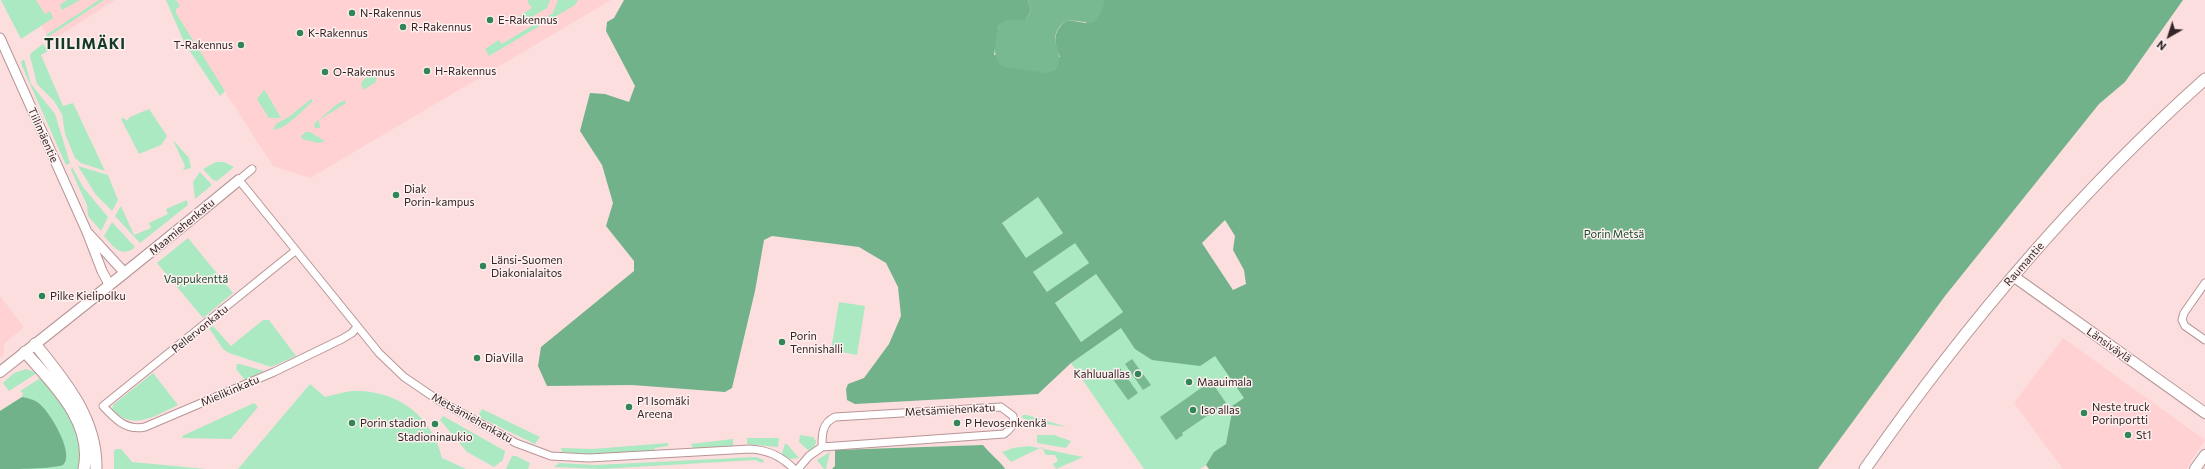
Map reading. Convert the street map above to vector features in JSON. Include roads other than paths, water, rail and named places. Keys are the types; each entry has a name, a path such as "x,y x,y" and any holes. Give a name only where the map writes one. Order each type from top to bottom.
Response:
{"highway":[{"name":"Raumantie","path":"1865,469 1904,413 2013,276 2111,170 2169,111 2205,79"},
{"path":"35,344 66,383 80,406 91,430 96,469"},
{"path":"25,352 58,389 74,411 84,443 86,455 84,469"}],"main road":[{"name":"Maamiehenkatu","path":"109,284 147,256 239,180"},
{"name":"Länsiväylä","path":"2013,276 2205,413"},
{"path":"0,372 109,284"},
{"path":"2195,469 2205,454"}],"street":[{"name":"Tiilimäentie","path":"0,38 109,284"},
{"path":"239,180 252,169"},
{"name":"Metsämiehenkatu","path":"239,180 357,327 392,366 422,390 491,431 537,452 551,456 589,458 750,449 763,450 778,455 794,469"},
{"name":"Tiilimäentie","path":"87,232 124,272"},
{"name":"Pellervonkatu","path":"103,406 296,251"},
{"path":"2205,283 2184,313 2182,320 2185,326 2205,340"},
{"name":"Mielikinkatu","path":"103,406 121,423 137,429 145,427 274,372 342,339 352,333 357,327"},
{"name":"Metsämiehenkatu","path":"1001,407 1013,416 1014,421 1009,430 1004,434 822,447 826,422 835,417 1001,407"},
{"path":"798,469 809,456 822,447"}],"place":[{"name":"N-Rakennus","path":"352,13"},
{"name":"E-Rakennus","path":"490,20"},
{"name":"R-Rakennus","path":"403,27"},
{"name":"K-Rakennus","path":"300,33"},
{"name":"T-Rakennus","path":"241,45"},
{"name":"H-Rakennus","path":"427,71"},
{"name":"O-Rakennus","path":"325,72"},
{"name":"Diak Porin-kampus","path":"396,195"},
{"name":"Länsi-Suomen Diakonialaitos","path":"483,266"},
{"name":"Pilke Kielipolku","path":"42,296"},
{"name":"Porin Tennishalli","path":"782,342"},
{"name":"DiaVilla","path":"477,358"},
{"name":"Kahluuallas","path":"1138,374"},
{"name":"Maauimala","path":"1189,382"},
{"name":"P1 Isomäki Areena","path":"629,407"},
{"name":"Iso allas","path":"1193,410"},
{"name":"Neste truck Porinportti","path":"2084,413"},
{"name":"Porin stadion","path":"352,423"},
{"name":"P Hevosenkenkä","path":"957,423"},
{"name":"Stadioninaukio","path":"435,424"},
{"name":"St1","path":"2128,435"}],"district":[{"name":"TIILIMÄKI","path":"85,44"}],"park label":[{"name":"Porin Metsä","path":"1614,234"},
{"name":"Vappukenttä","path":"196,279"}]}
